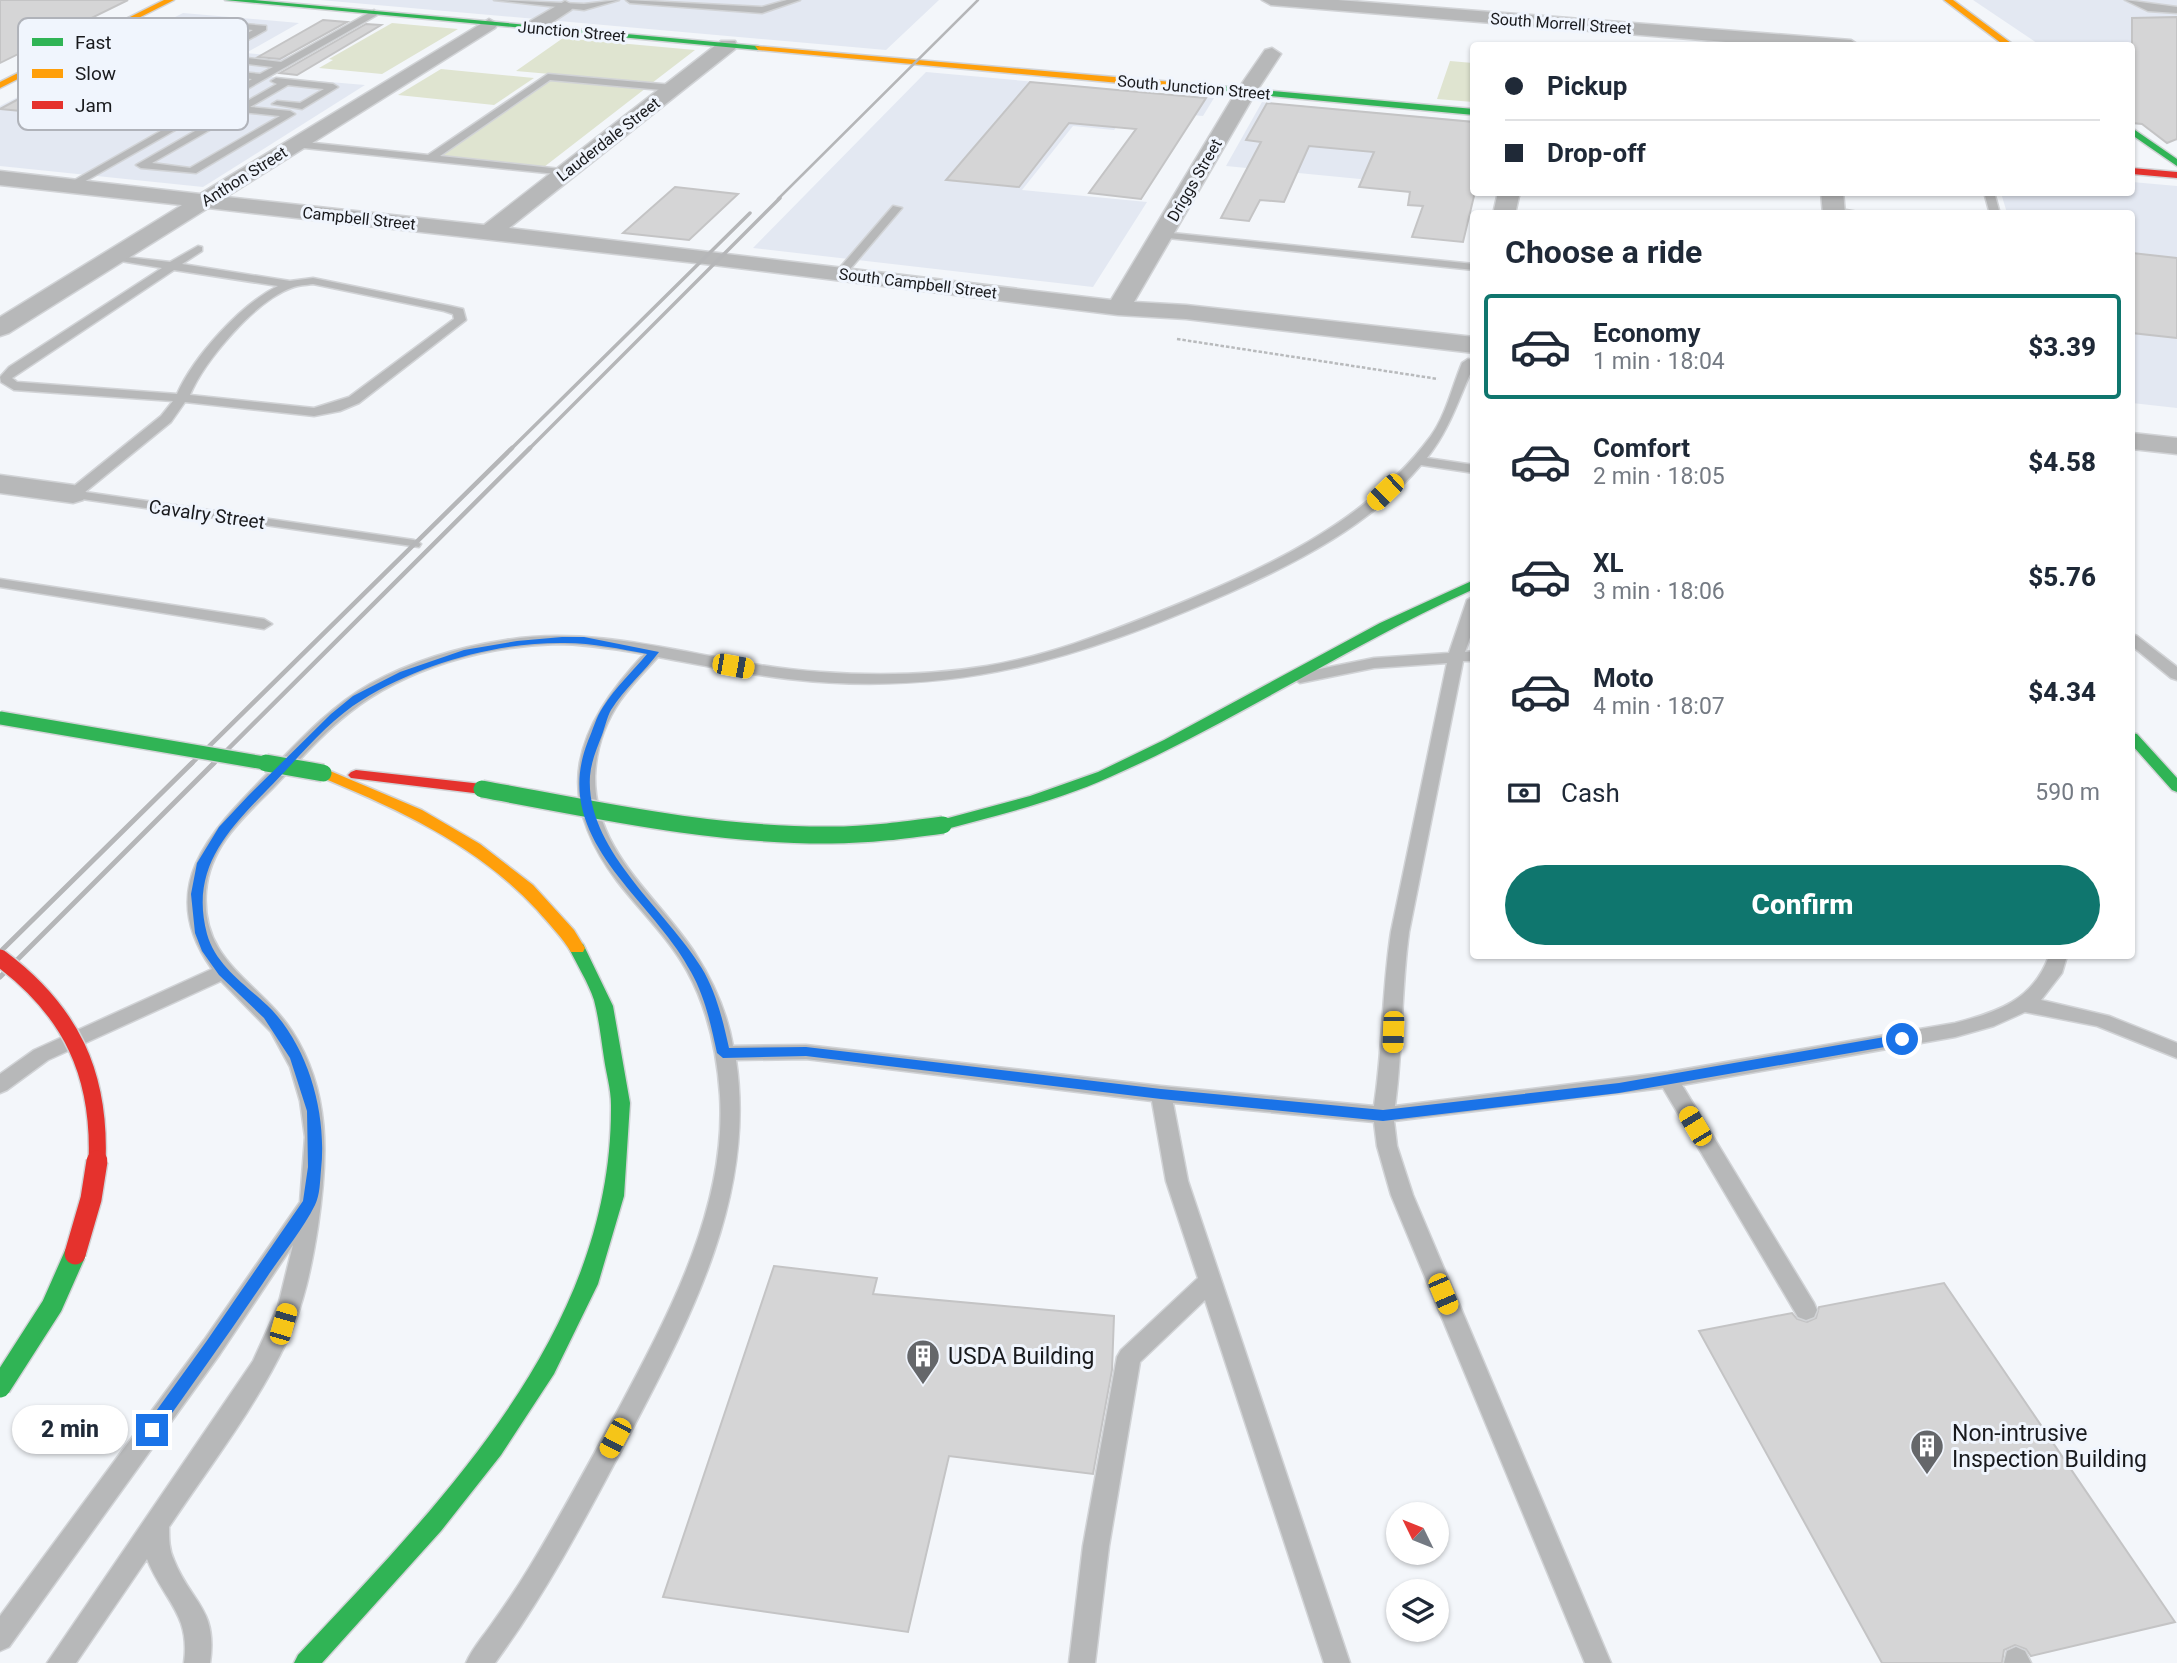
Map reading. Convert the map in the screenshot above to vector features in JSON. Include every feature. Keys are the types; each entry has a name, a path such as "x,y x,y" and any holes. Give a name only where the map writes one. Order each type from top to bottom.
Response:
{"main road":[{"path":"134,18 170,0"},
{"name":"Junction Street","path":"229,0 915,62"},
{"path":"1948,0 2006,42"},
{"name":"South Junction Street","path":"915,62 1470,112"},
{"path":"0,85 18,76"},
{"path":"2135,133 2177,163"},
{"path":"2135,171 2177,175"},
{"path":"0,718 323,773 448,783 715,828 772,834 859,835 943,825 1040,799 1097,778 1420,607 1470,586"},
{"path":"2135,740 2177,787"},
{"path":"306,1663 457,1499 531,1396 554,1355 577,1310 607,1228 618,1184 623,1095 616,1046 600,992 582,955 542,901 516,877 464,840 396,803 323,773"},
{"path":"0,958 36,986 69,1028 89,1070 97,1124 97,1161 91,1196 84,1230 70,1269 49,1313 0,1387"}],"street":[{"name":"South Morrell Street","path":"1271,0 1790,42"},
{"path":"533,27 565,6"},
{"name":"Anthon Street","path":"0,328 489,24"},
{"name":"Lauderdale Street","path":"489,233 728,45"},
{"name":"Driggs Street","path":"1118,308 1246,92 1272,54"},
{"name":"Campbell Street","path":"0,178 719,259"},
{"name":"South Campbell Street","path":"719,259 1118,308 1275,340 1470,351"},
{"path":"2135,421 2177,426"},
{"path":"2135,440 2177,446"},
{"name":"Cavalry Street","path":"0,484 73,495"}],"lane":[{"path":"498,0 584,7 615,0"},
{"path":"630,0 762,10 796,0"},
{"path":"2129,0 2148,8 2177,10"},
{"path":"248,85 374,13"},
{"path":"248,27 262,28 248,36"},
{"path":"248,61 284,65"},
{"path":"248,76 333,87 302,106 253,102"},
{"path":"430,158 548,77 673,88"},
{"path":"248,105 287,82"},
{"path":"203,130 142,165 192,171 290,114 248,110"},
{"path":"71,185 169,130"},
{"path":"295,144 566,172"},
{"path":"841,273 897,208"},
{"path":"1162,235 1470,267"},
{"path":"113,257 173,266 290,284 313,281 446,308 459,312 460,320 354,400 335,408 314,412 183,398 14,386 5,379 13,370 173,266 198,249"},
{"path":"73,495 166,419 183,398 190,379 207,354 258,304 290,284"},
{"path":"60,1663 156,1527 265,1362 283,1324 295,1284 310,1202 316,1138 306,1083 286,1038 269,1015 223,972 208,951 201,933 197,894 203,863 217,838 335,716 357,699 391,680 442,660 499,646 562,640 584,640 791,675 864,679 940,677 1045,658 1125,631 1269,569 1358,516 1417,460 1441,432 1470,356"},
{"path":"1417,460 1470,468"},
{"name":"Cavalry Street","path":"73,495 414,544"},
{"path":"0,583 264,624"},
{"path":"1470,625 1465,657 1400,932 1394,974 1392,1056 1383,1115 1387,1146 1402,1195 1598,1663"},
{"path":"2135,641 2177,675"},
{"path":"479,1663 535,1583 577,1511 692,1282 711,1233 723,1184 731,1115 729,1081 715,1015 697,971 675,938 614,864 599,839 585,796 584,776 589,755 607,709 654,652"},
{"path":"1269,688 1353,666 1465,657"},
{"path":"723,1053 806,1052 1161,1094 1383,1115 1668,1080 1955,1030 1989,1021 2022,1005 2040,991 2050,978 2058,959"},
{"path":"0,1085 41,1055 223,972"},
{"path":"2022,1005 2063,1009 2089,1016 2177,1051"},
{"path":"1668,1080 1806,1310"},
{"path":"1161,1094 1177,1181 1337,1663"},
{"path":"0,1638 212,1347 310,1202"},
{"path":"1082,1663 1096,1546 1129,1357 1210,1281"},
{"path":"156,1527 155,1542 160,1561 196,1622 200,1639 197,1663"}],"shaded area":[{"path":"320,0 939,0 886,50"},
{"path":"1973,0 2177,0 2177,141 2135,111 2135,42 2036,42"},
{"path":"183,13 241,18 173,18"},
{"path":"248,19 299,23 248,52"},
{"path":"248,53 302,58 271,77 365,85 203,187 0,166 0,106 18,97 18,130 248,130"},
{"path":"926,72 1214,98 1203,116 1130,109 1114,130 1073,126 1022,190 1147,202 1093,287 753,248"},
{"path":"1262,102 1470,121 1470,190 1226,166"},
{"path":"2135,182 2177,186 2177,408 2135,403 2135,210 2006,210 2002,196 2135,196"}],"green space":[{"path":"392,23 458,29 382,74 319,68 333,60 329,59"},
{"path":"563,38 695,50 652,83 516,71"},
{"path":"1450,61 1470,63 1470,102 1437,99"},
{"path":"441,69 534,78 494,105 398,95"},
{"path":"550,79 646,88 544,167 440,156"}],"building":[{"path":"0,0 128,0 91,18 18,18 18,54 0,63"},
{"path":"2177,17 2177,139 2167,143 2142,124 2135,123 2135,42 2132,42 2132,18"},
{"path":"323,20 347,22 280,59 258,57"},
{"path":"366,24 381,25 297,75 280,73"},
{"path":"1030,82 1206,98 1141,199 1089,193 1136,129 1069,123 1019,187 946,180"},
{"path":"18,99 18,111 0,109"},
{"path":"1267,103 1470,122 1470,196 1474,196 1463,242 1412,237 1423,206 1408,205 1410,192 1359,187 1374,152 1309,146 1284,202 1260,200 1249,221 1221,218 1261,142 1246,140"},
{"path":"675,187 738,194 689,240 623,233"},
{"path":"2135,253 2177,258 2177,338 2135,333"},
{"name":"USDA Building","path":"774,1266 877,1278 873,1294 1114,1316 1112,1370 1093,1474 949,1456 908,1632 663,1597"},
{"name":"Non-intrusive Inspection Building","path":"1944,1283 2175,1622 2031,1656 2026,1649 2015,1645 2004,1650 2002,1663 1882,1663 1699,1331 1792,1313 1797,1319 1807,1322 1816,1318 1819,1307"}],"railway":[{"path":"778,199 978,0"},
{"path":"530,448 780,198"},
{"path":"510,450 750,213"},
{"path":"190,765 512,448"},
{"path":"212,765 530,448"},
{"path":"0,952 192,763"},
{"path":"0,977 212,765"}],"traffic: fast":[{"path":"229,0 758,48"},
{"path":"1207,88 1470,112"},
{"path":"2135,133 2177,163"},
{"path":"943,825 1036,800 1103,775 1169,743 1385,626 1470,586"},
{"path":"0,718 323,773"},
{"path":"2135,740 2177,787"},
{"path":"482,789 648,819 773,834 847,835 943,825"},
{"path":"306,1663 433,1523 494,1448 547,1368 588,1284 614,1196 621,1103 604,1006 577,948"},
{"path":"0,1387 52,1306 75,1254"}],"traffic: slow":[{"path":"134,18 170,0"},
{"path":"1948,0 2006,42"},
{"path":"758,48 1207,88"},
{"path":"0,85 18,76"},
{"path":"323,773 417,814 475,847 527,889 568,934 577,948"}],"traffic: jam":[{"path":"2135,171 2177,175"},
{"path":"356,775 482,789"},
{"path":"0,958 25,976 46,998 64,1022 89,1076 98,1135 97,1166 91,1199 75,1254"}],"place":[{"name":"USDA Building","path":"923,1386"},
{"name":"Non-intrusive Inspection Building","path":"1927,1476"}],"route":[{"path":"152,1430 310,1202 315,1167 313,1111 296,1058 286,1038 269,1015 223,972 208,951 201,933 197,894 203,863 223,830 252,799 335,716 357,699 403,674 442,660 489,648 541,640 584,640 654,652 621,690 597,729 584,776 585,796 599,839 614,864 675,938 697,971 715,1015 723,1053 806,1052 1161,1094 1383,1115 1619,1088 1902,1039"}]}
